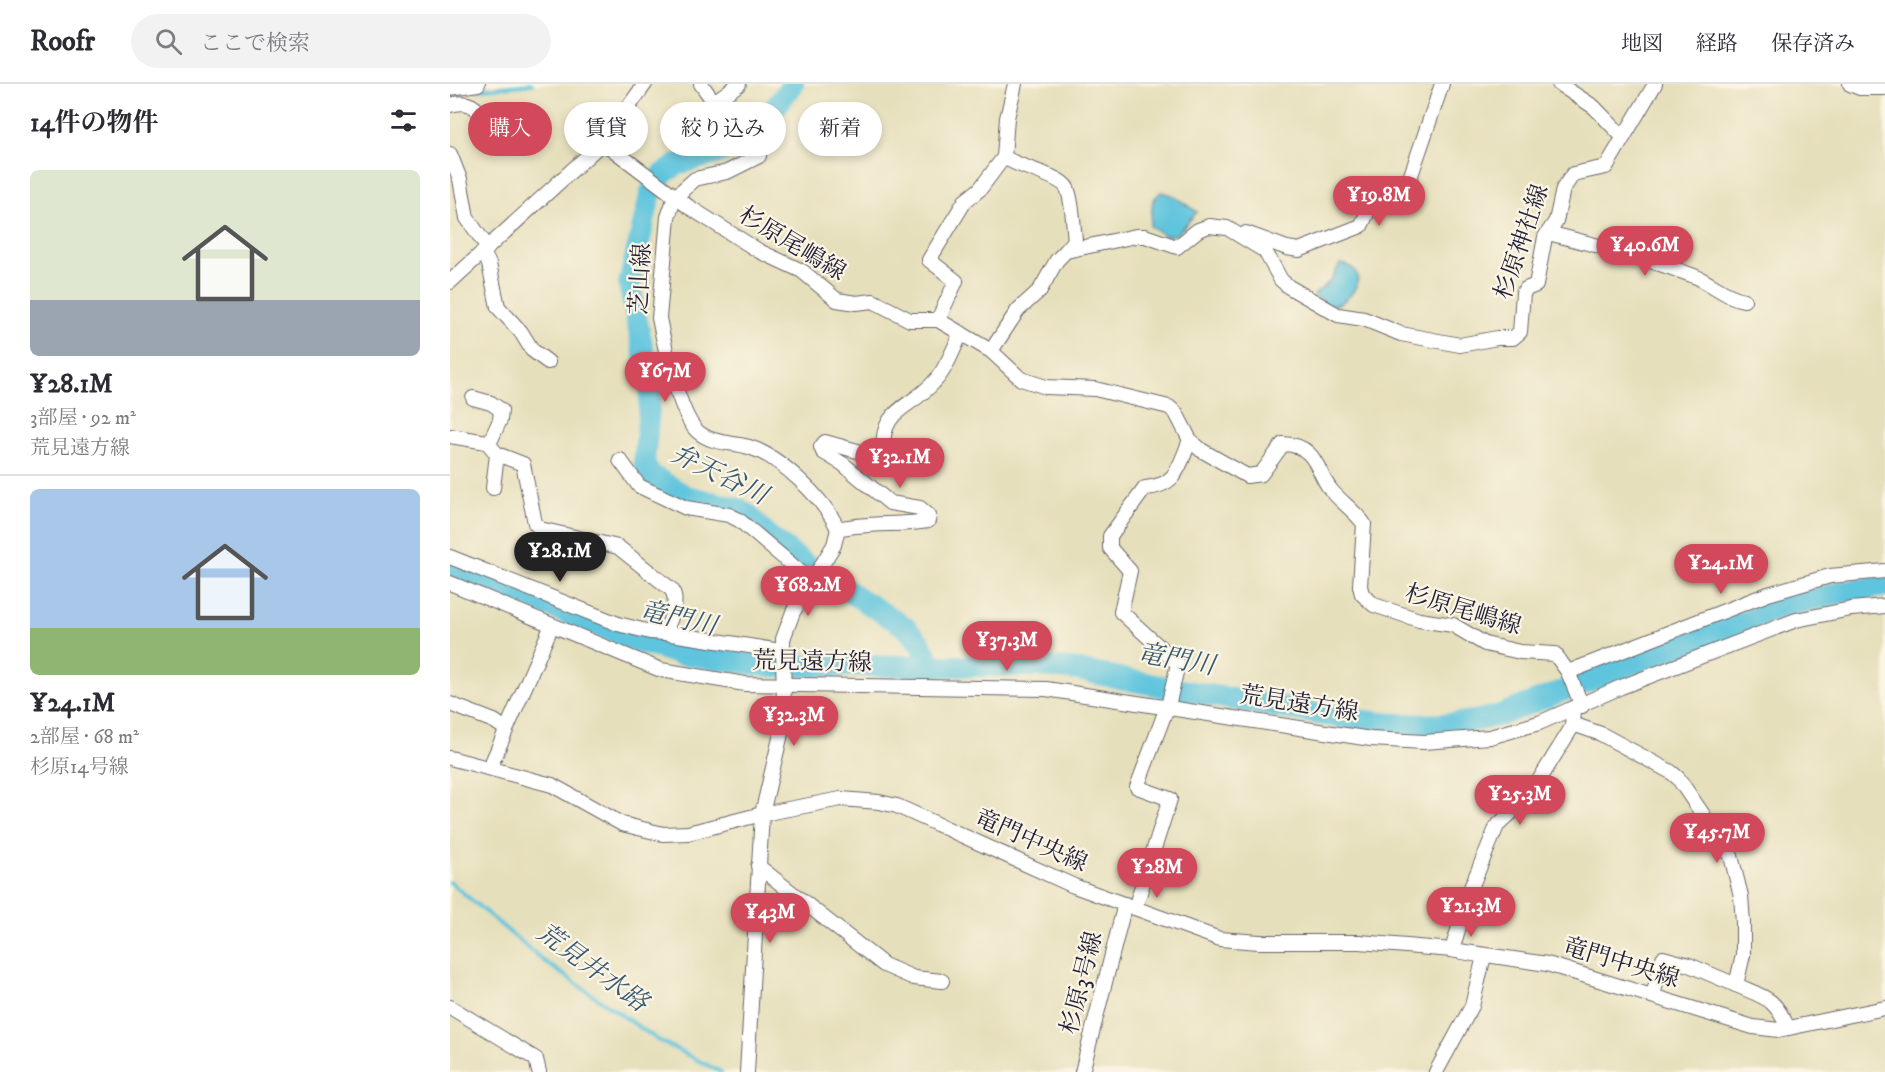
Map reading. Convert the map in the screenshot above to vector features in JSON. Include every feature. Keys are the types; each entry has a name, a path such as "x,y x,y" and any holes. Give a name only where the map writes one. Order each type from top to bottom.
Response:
{"street":[{"path":"450,88 478,84"},
{"path":"632,102 645,84"},
{"path":"701,84 714,102 739,84"},
{"path":"938,320 956,281 929,261 965,201 980,189 1004,157 1007,118 1016,84"},
{"path":"1066,251 1136,236 1145,236 1177,247 1198,230 1209,226 1227,228 1299,250 1361,226 1376,195 1398,196 1407,187 1442,84"},
{"path":"1559,84 1594,107 1623,137"},
{"name":"杉原神社線","path":"1227,228 1266,251 1281,279 1289,286 1338,315 1364,319 1401,334 1460,345 1497,338 1513,338 1520,332 1523,293 1526,289 1536,285 1548,233 1556,221 1563,189 1569,177 1573,174 1606,167 1655,84"},
{"path":"1850,84 1860,87 1885,88"},
{"path":"450,105 468,103"},
{"path":"450,282 588,156"},
{"name":"杉原尾嶋線","path":"621,156 666,190 759,251 802,271 837,300 856,303 873,301 910,320 938,320 991,351 1021,379 1046,387 1095,389 1169,407 1176,413 1190,440 1201,450 1233,469 1254,477 1260,474 1284,444 1299,447 1315,460 1330,489 1364,524 1360,586 1368,602 1419,620 1453,625 1485,644 1531,653 1556,654 1568,673 1578,705 1573,724"},
{"path":"666,190 695,179 727,172 759,156"},
{"path":"450,157 460,179 467,218 486,250 498,307 532,350 548,362"},
{"path":"991,351 1018,309 1040,290 1057,260 1075,240 1068,189 1054,177 1017,166 1004,157"},
{"name":"芝山線","path":"666,190 668,217 659,318 689,422 708,439 747,446 778,462 826,509 838,529"},
{"path":"1548,233 1596,245 1697,277 1732,298 1744,300"},
{"path":"747,1072 762,814 784,721 781,652 789,620 834,545 838,529 860,524 928,521 929,516 926,510 890,503 843,464 823,452 822,447 825,442 879,457 883,453 882,440 888,420 934,382 961,333"},
{"path":"472,398 491,403 501,410 493,449 493,488"},
{"path":"450,436 493,449 523,464 535,523 540,529 618,547 672,590 675,604 665,633"},
{"path":"1168,704 1178,664 1121,612 1130,571 1110,548 1110,536 1145,488 1156,488 1173,479 1190,440"},
{"path":"620,460 639,486 686,508 729,515 740,520 815,576"},
{"path":"450,557 618,624 650,632 781,652"},
{"path":"1568,673 1768,594 1830,576 1885,571"},
{"name":"荒見遠方線","path":"450,583 661,670 745,684 782,680 1046,689 1168,704 1371,739 1424,742 1490,736 1539,723 1621,687 1796,620 1851,609 1885,606"},
{"path":"490,767 552,625"},
{"path":"450,704 494,721 506,729"},
{"name":"杉原3号線","path":"1082,1072 1130,906 1170,799 1137,787 1168,704"},
{"path":"1452,950 1470,890 1497,826 1530,795 1573,724 1601,734 1678,778 1731,856 1741,896 1743,923 1743,955 1736,985"},
{"name":"竜門中央線","path":"450,758 552,785 622,824 648,832 688,833 762,814 841,799 897,806 1046,874 1220,939 1239,942 1360,942 1452,950 1547,964 1753,1027 1779,1030 1885,1008"},
{"path":"758,866 884,965 914,978 942,981"},
{"path":"1436,1072 1472,1006 1484,956"},
{"path":"1653,995 1663,958 1689,965 1769,999 1779,1007 1788,1028"},
{"path":"450,1007 536,1059 539,1072"}],"water":[{"path":"1161,192 1172,195 1197,212 1177,234 1165,236 1150,226 1153,200"},
{"path":"1340,264 1355,271 1356,285 1347,299 1330,306 1314,295 1331,280"}],"waterway":[{"path":"477,90 532,84"},
{"name":"弁天谷川","path":"793,84 770,114 741,140 716,154 680,163 664,173 651,192 629,284 651,387 644,463 651,475 686,496 739,509 748,515 766,534 805,564 905,627 920,643 932,665"},
{"path":"450,96 461,93"},
{"name":"竜門川","path":"450,566 638,642 679,654 770,666 1041,666 1078,670 1329,716 1414,725 1472,721 1500,715 1782,607 1842,592 1885,586"},
{"name":"荒見井水路","path":"450,882 545,962 658,1040 721,1072"}]}
